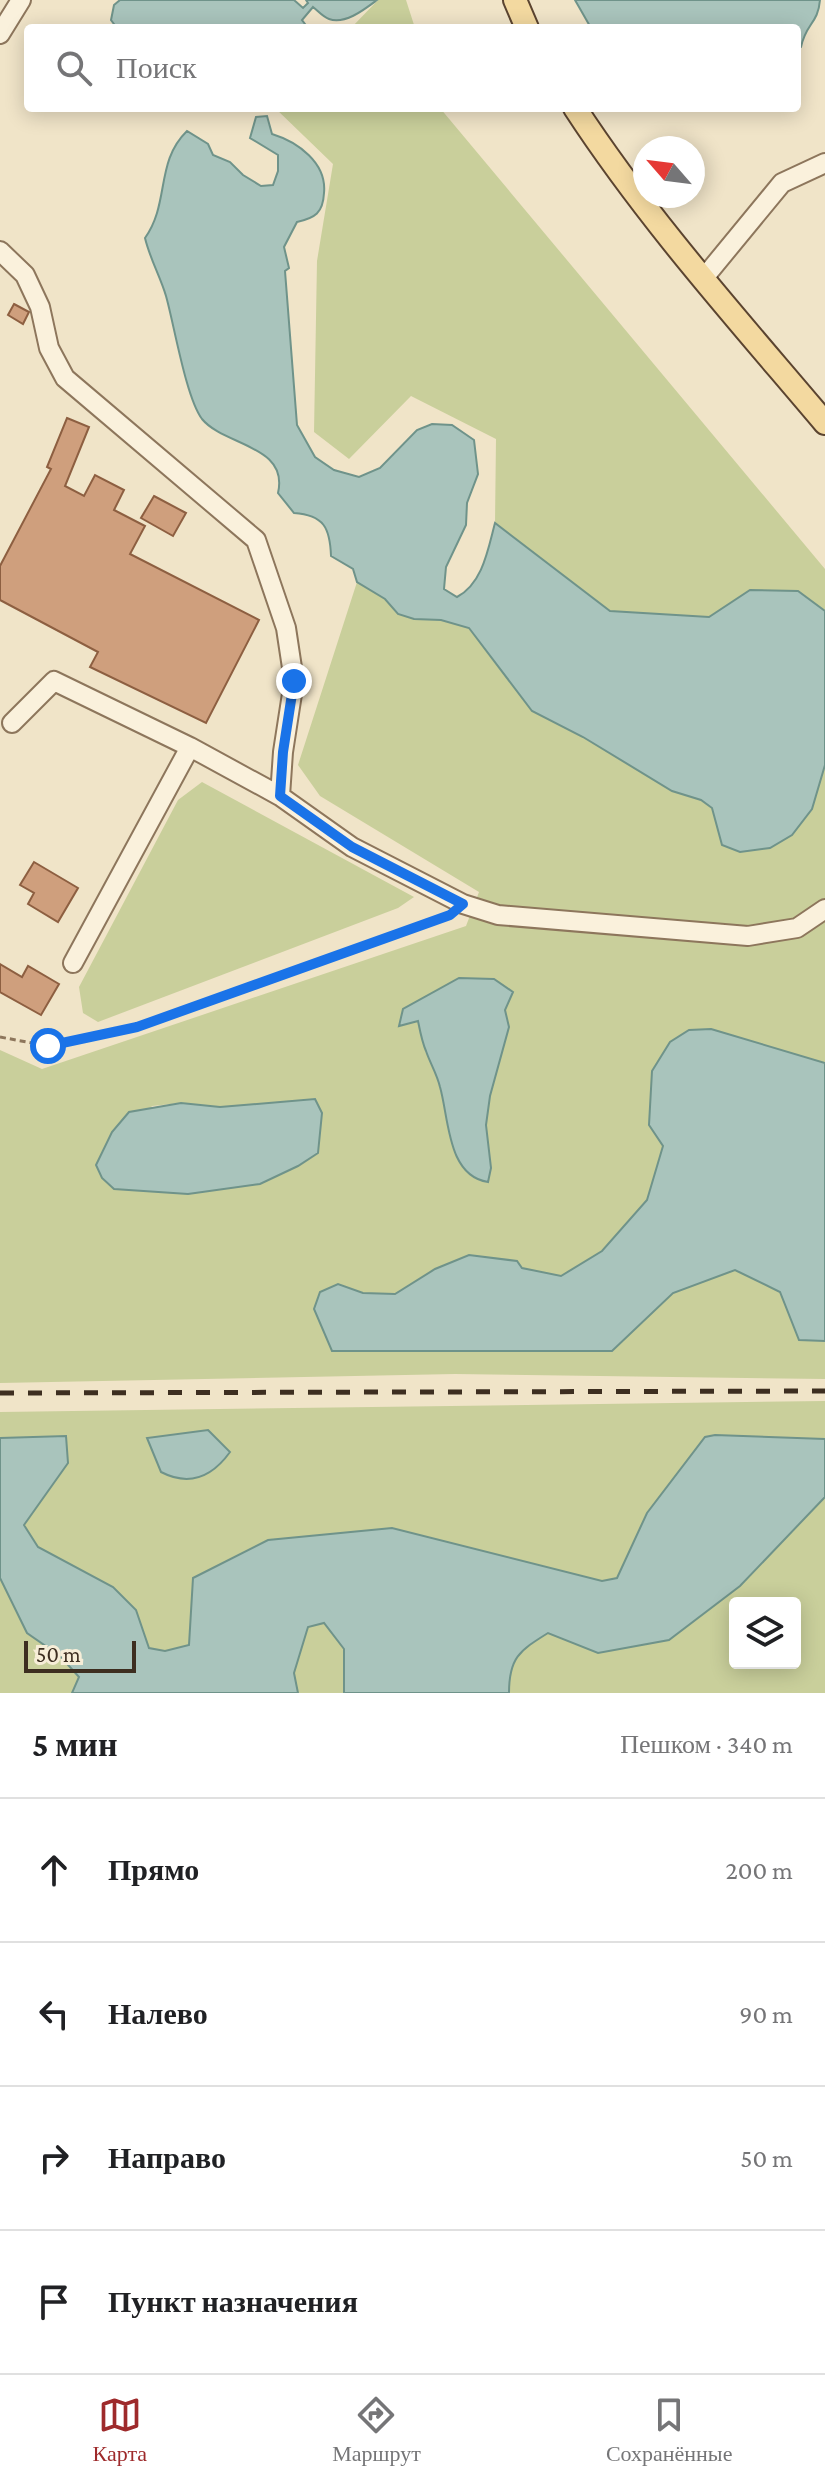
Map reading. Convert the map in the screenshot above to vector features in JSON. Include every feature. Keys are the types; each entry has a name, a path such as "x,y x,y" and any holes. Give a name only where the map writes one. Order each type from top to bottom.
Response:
{"main road":[{"path":"515,0 525,24"},
{"path":"578,112 601,149 703,279 825,423"}],"lane":[{"path":"0,34 21,0"},
{"path":"703,279 782,183 825,163"},
{"path":"0,251 25,275 40,307 49,348 65,378 256,540 286,628 294,681 280,796"},
{"path":"12,723 54,681 190,747 280,796 352,847 463,904 498,915 748,936 797,928 825,909"},
{"path":"73,963 190,747"}],"path":[{"path":"0,1037 48,1046 137,1027 450,915 463,904"}],"green space":[{"path":"378,0 406,0 414,24 355,24"},
{"path":"279,112 443,112 825,569 825,611 798,591 751,590 709,617 610,611 495,523 496,439 411,396 349,459 314,432 317,261 333,164"},
{"path":"357,582 385,599 398,614 441,620 469,628 532,711 583,737 672,791 700,800 712,808 722,845 812,809 825,765 825,1063 711,1029 649,1125 663,1146 647,1200 602,1251 561,1276 522,1268 435,1269 395,1294 363,1293 338,1284 320,1292 612,1351 673,1293 736,1270 780,1292 799,1340 825,1341 825,1379 455,1374 0,1383 0,1050 42,1069 466,926 479,892 320,796 298,765","holes":["513,992 505,1010 509,1028 485,1125 491,1168 448,1129 441,1089 417,1020","181,1103 220,1107 279,1103 318,1153 260,1184 188,1194 114,1189 102,1178 152,1106"]},
{"path":"202,782 414,897 398,908 98,1022 83,1013 79,987 178,800"},
{"path":"825,1401 825,1439 715,1435 647,1513 617,1578 602,1581 393,1528 189,1646 165,1651 149,1648 136,1610 113,1587 38,1547 24,1525 68,1463 65,1436 0,1438 0,1412"},
{"path":"825,1497 825,1693 509,1693 514,1663 523,1651 548,1633 598,1653 740,1586"},
{"path":"0,1578 27,1633 60,1656 79,1678 72,1693 0,1693"},
{"path":"325,1623 344,1649 344,1693 298,1693 294,1673 308,1627"}],"water":[{"path":"120,0 294,0 303,8 308,3 306,0 377,0 342,20 327,18 313,7 302,20 305,24 114,24 111,20 114,5"},
{"path":"575,0 820,0 817,14 801,47 801,24 589,24"},
{"path":"267,116 272,134 292,142 309,155 324,182 320,210 309,219 297,222 284,247 289,268 285,271 297,425 315,457 334,470 359,477 380,468 417,430 432,424 452,425 474,440 478,474 467,503 466,525 446,567 444,589 457,597 479,574 495,523 610,611 709,617 750,590 798,591 825,611 825,765 812,809 792,835 770,848 740,852 722,845 712,808 701,800 672,791 583,737 532,711 469,628 441,620 414,619 398,614 385,599 357,582 353,569 331,556 327,531 319,520 294,513 278,493 279,477 274,465 265,456 212,428 202,419 191,395 166,296 145,238 158,211 170,156 187,131 208,144 213,155 230,162 243,175 261,186 273,185 278,171 278,155 250,138 256,117"},
{"path":"459,978 494,979 513,992 505,1010 509,1027 490,1096 486,1125 491,1168 488,1182 464,1169 457,1157 439,1082 423,1044 418,1021 399,1026 403,1009"},
{"path":"711,1029 825,1063 825,1341 799,1340 780,1292 735,1270 673,1293 612,1351 332,1351 314,1309 320,1292 338,1284 363,1293 395,1294 435,1269 469,1255 517,1261 522,1268 561,1276 602,1251 647,1200 663,1146 649,1125 652,1071 670,1042 689,1030"},
{"path":"315,1099 322,1113 318,1153 260,1184 188,1194 114,1189 102,1178 96,1165 112,1132 129,1112 181,1103 220,1107"},
{"path":"208,1430 230,1452 216,1468 191,1479 161,1472 147,1438"},
{"path":"66,1436 68,1463 24,1525 38,1547 113,1587 136,1610 149,1648 165,1651 189,1645 193,1578 268,1540 392,1528 602,1581 617,1578 647,1513 705,1437 825,1439 825,1497 740,1586 669,1640 598,1653 548,1633 523,1651 514,1663 509,1693 344,1693 344,1649 324,1623 308,1627 294,1673 298,1693 72,1693 79,1677 60,1656 27,1633 0,1578 0,1438"}],"building":[{"path":"14,304 29,312 23,324 8,315"},
{"path":"67,418 89,427 65,486 84,496 95,475 124,490 114,510 145,526 130,554 259,620 206,723 90,667 98,652 0,600 0,566 51,469 47,467"},
{"path":"154,496 186,513 173,536 141,518"},
{"path":"34,862 78,888 58,922 28,904 34,893 20,885"},
{"path":"0,964 22,977 28,966 59,984 41,1015 0,992"}],"railway":[{"path":"0,1393 825,1391"}],"route":[{"path":"48,1046 137,1027 450,915 463,904 352,847 280,796 294,681"}]}
